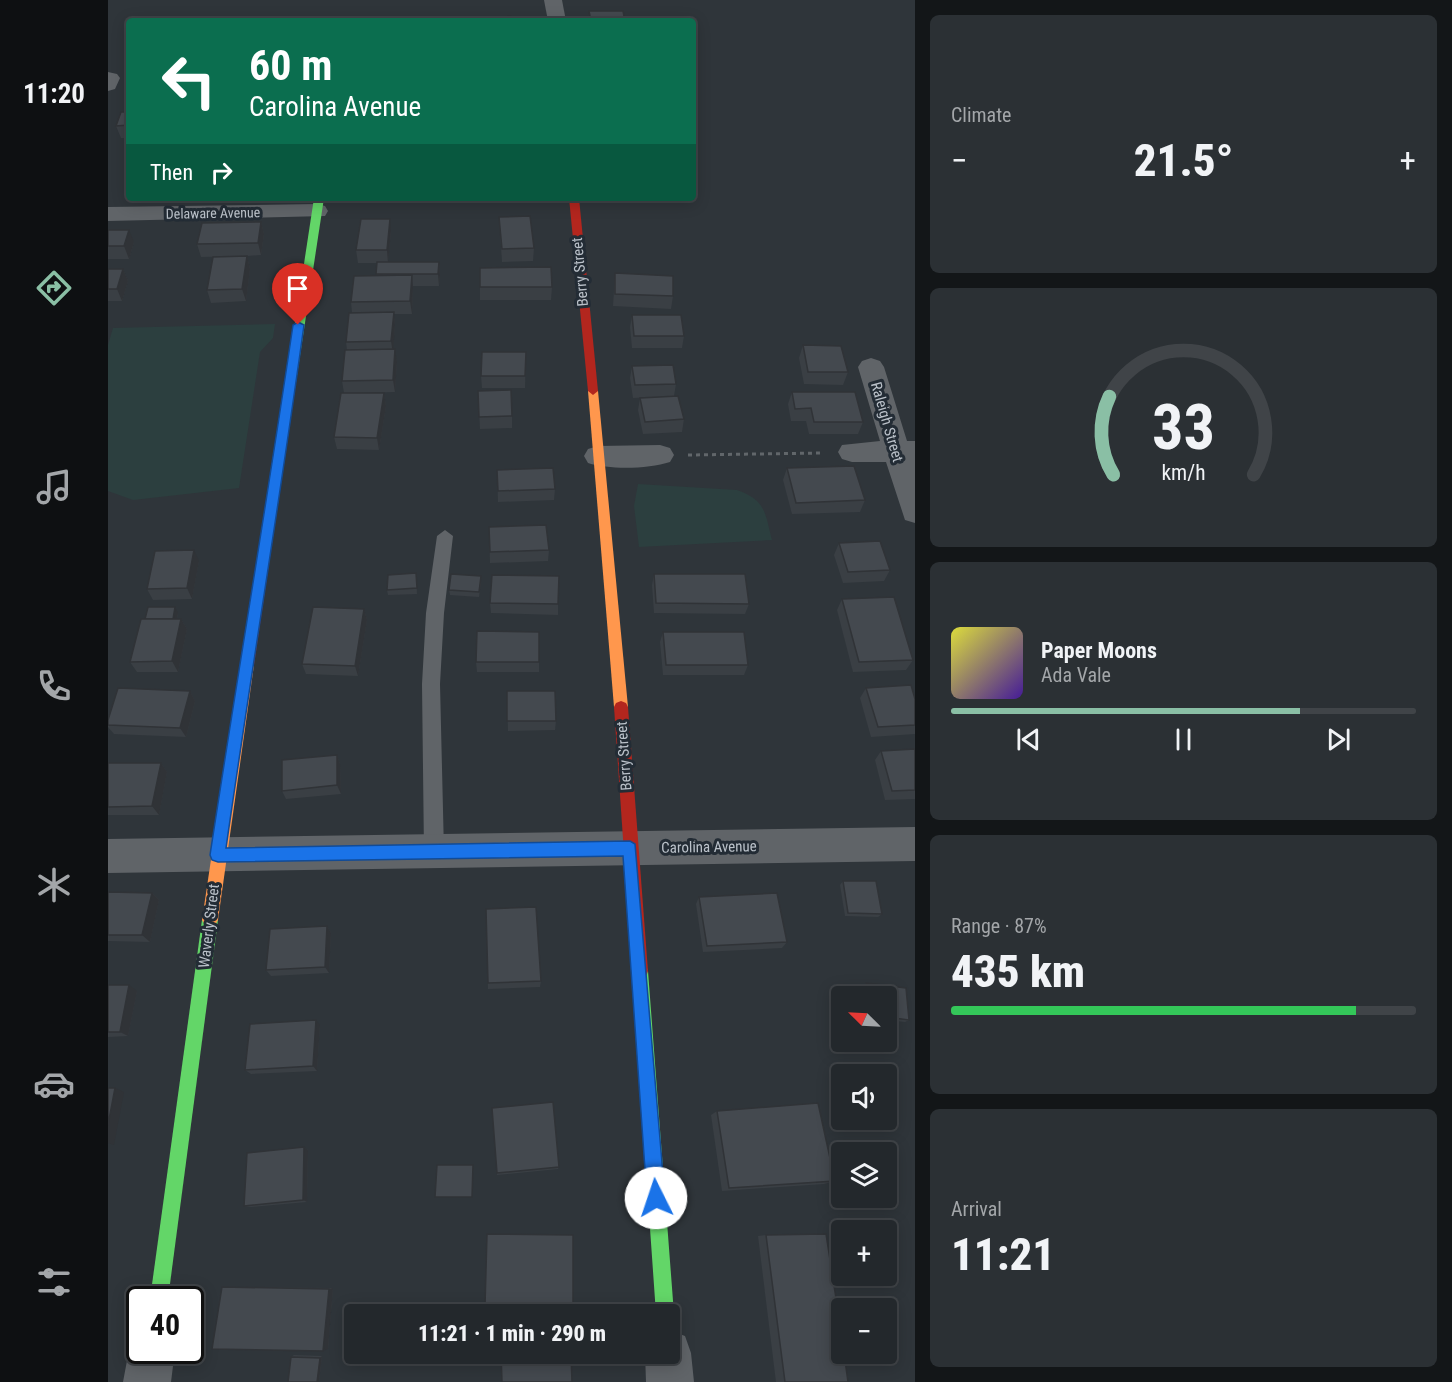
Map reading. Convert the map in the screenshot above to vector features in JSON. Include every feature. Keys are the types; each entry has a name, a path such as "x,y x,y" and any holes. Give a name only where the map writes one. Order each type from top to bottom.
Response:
{"street":[{"path":"553,0 556,18"},
{"name":"Berry Street","path":"574,201 614,615 664,1304"},
{"name":"Delaware Avenue","path":"108,214 318,205"},
{"name":"Waverly Street","path":"161,1286 198,1021 218,855 318,205"},
{"name":"Raleigh Street","path":"871,367 905,451 915,512"},
{"path":"852,452 905,451"},
{"path":"598,456 660,455"},
{"name":"Carolina Avenue","path":"108,856 915,844"},
{"path":"147,1382 150,1364"},
{"path":"669,1364 670,1382"}],"lane":[{"path":"434,852 431,684 435,613 444,536"}],"path":[{"path":"660,455 852,452"}],"shaded area":[{"path":"275,324 273,338 260,352 239,488 133,500 108,491 108,345 113,328"},
{"path":"638,484 737,490 747,494 754,498 763,509 772,540 639,547 634,506"}],"building":[{"path":"589,11 623,11 624,18 590,18"},
{"path":"121,112 126,112 126,125 116,126"},
{"path":"530,216 534,248 502,249 499,217"},
{"path":"361,219 390,219 387,250 356,250"},
{"path":"261,222 258,243 197,244 202,223"},
{"path":"108,230 129,230 124,246 108,246"},
{"path":"247,256 242,289 207,290 213,257"},
{"path":"377,262 439,262 438,274 376,274"},
{"path":"551,267 552,287 480,287 480,268"},
{"path":"108,269 123,269 117,289 108,289"},
{"path":"615,273 673,276 673,296 615,294"},
{"path":"412,275 410,301 351,302 354,276"},
{"path":"394,312 391,341 346,342 349,313"},
{"path":"632,315 681,315 684,336 634,336"},
{"path":"803,345 841,346 848,372 808,372"},
{"path":"395,349 393,380 342,381 345,350"},
{"path":"482,352 526,352 525,376 481,376"},
{"path":"673,365 676,384 635,385 632,366"},
{"path":"511,390 512,416 479,417 478,391"},
{"path":"792,392 855,392 863,422 814,422 811,408 795,409"},
{"path":"341,393 384,393 377,438 334,437"},
{"path":"678,396 684,419 645,422 640,398"},
{"path":"854,466 865,500 796,503 787,468"},
{"path":"553,468 555,489 498,491 497,470"},
{"path":"546,525 549,550 490,552 489,527"},
{"path":"880,541 890,570 848,572 839,543"},
{"path":"194,550 187,588 147,589 155,551"},
{"path":"416,573 417,588 387,590 388,575"},
{"path":"451,574 481,576 479,592 449,590"},
{"path":"654,574 745,574 749,604 656,603"},
{"path":"492,575 559,576 558,604 490,603"},
{"path":"894,597 913,660 859,662 842,599"},
{"path":"148,607 175,607 173,619 145,619"},
{"path":"313,607 364,609 355,666 302,664"},
{"path":"141,619 181,619 172,661 130,662"},
{"path":"477,631 539,632 539,662 476,662"},
{"path":"663,632 744,632 748,665 666,665"},
{"path":"911,685 915,699 915,725 878,727 866,688"},
{"path":"118,688 190,691 180,728 108,725"},
{"path":"507,691 555,691 556,721 507,721"},
{"path":"915,749 915,790 892,791 881,751"},
{"path":"337,755 337,785 282,791 282,760"},
{"path":"108,763 161,763 152,806 108,807"},
{"path":"843,881 876,881 882,914 848,913"},
{"path":"108,892 152,893 142,935 108,935"},
{"path":"777,893 787,942 707,946 699,897"},
{"path":"536,907 541,981 488,983 486,909"},
{"path":"327,926 325,967 266,970 270,929"},
{"path":"866,983 890,986 866,986"},
{"path":"108,985 129,985 120,1032 108,1032"},
{"path":"897,987 906,988 909,1020 897,1018"},
{"path":"316,1020 313,1066 245,1070 250,1024"},
{"path":"108,1088 115,1088 108,1125"},
{"path":"553,1102 559,1167 497,1173 492,1108"},
{"path":"818,1103 831,1163 831,1181 729,1188 717,1111"},
{"path":"304,1147 303,1200 244,1206 247,1153"},
{"path":"437,1165 473,1165 472,1197 435,1197"},
{"path":"487,1234 573,1235 573,1304 485,1304"},
{"path":"826,1234 831,1266 831,1286 834,1286 836,1298 831,1298 831,1364 846,1364 848,1382 785,1382 766,1235"},
{"path":"222,1287 329,1289 323,1351 212,1349"},
{"path":"291,1357 320,1358 317,1382 288,1382"},
{"path":"501,1364 571,1364 572,1382 502,1382"}],"traffic: fast":[{"path":"291,382 319,201"},
{"path":"161,1286 210,920"},
{"path":"640,971 664,1304"}],"traffic: slow":[{"path":"593,391 621,707"},
{"path":"210,920 247,665"}],"traffic: jam":[{"path":"574,201 593,391"},
{"path":"247,665 291,382"},
{"path":"621,707 640,971"}],"route":[{"path":"298,325 266,552 249,641 218,855 630,849 656,1198"}]}
